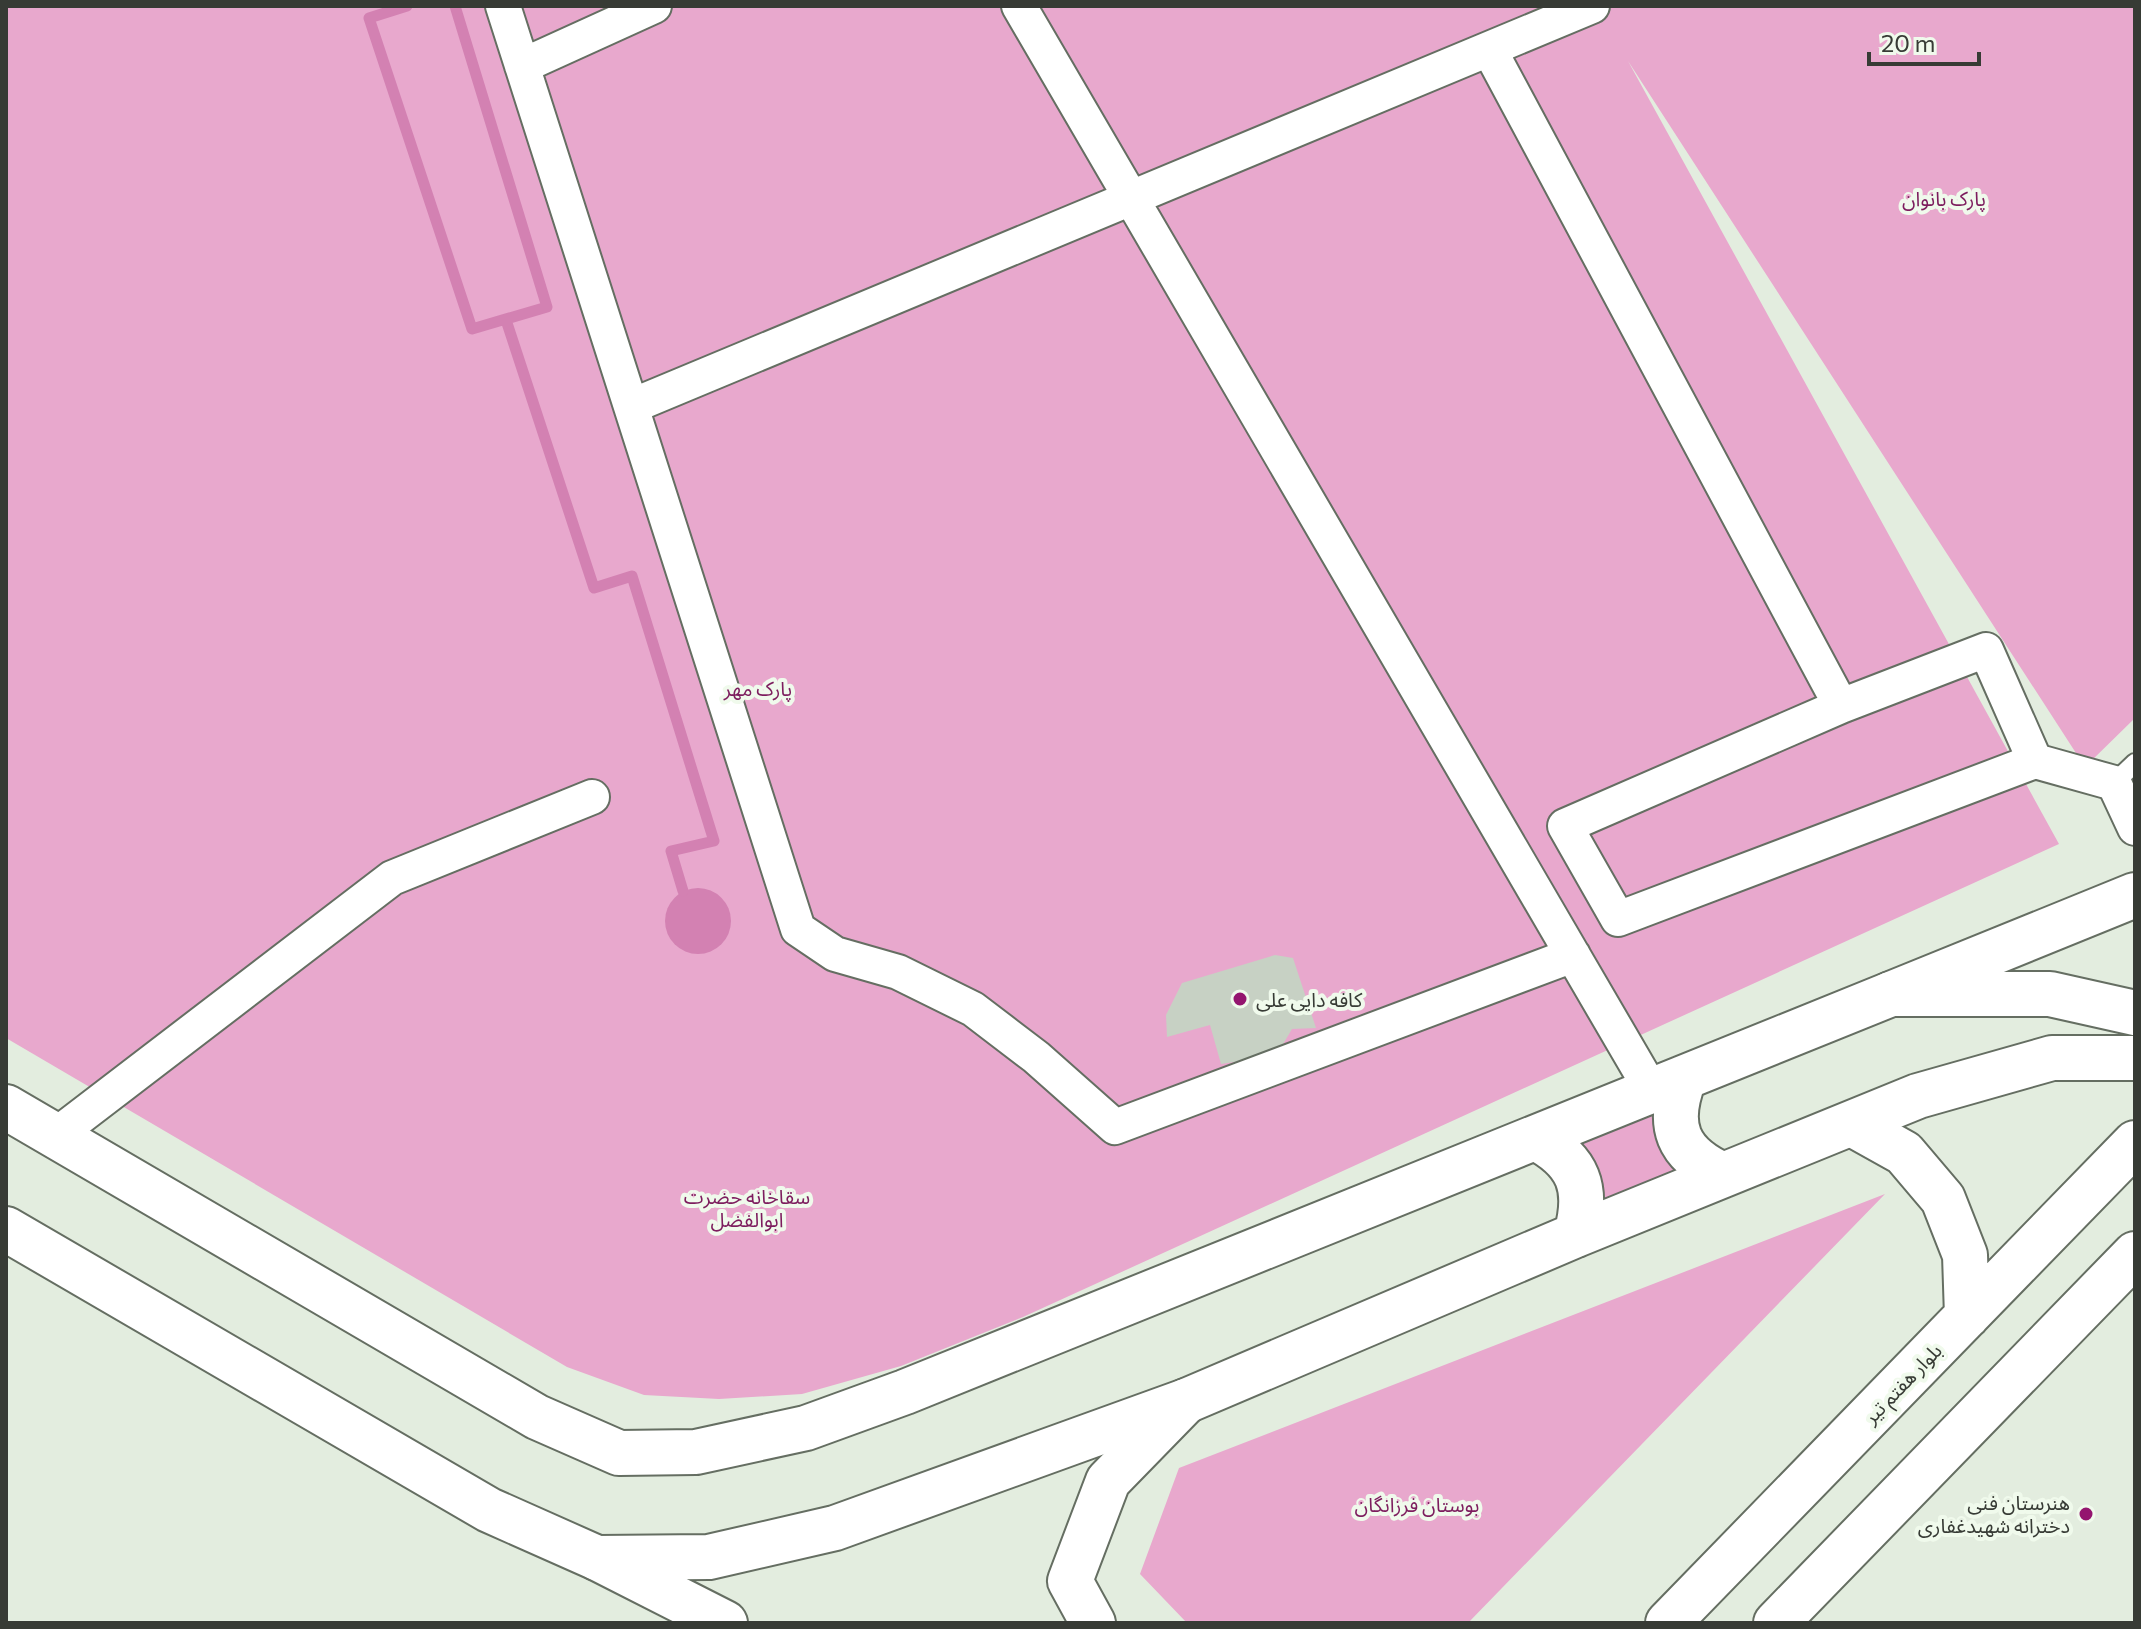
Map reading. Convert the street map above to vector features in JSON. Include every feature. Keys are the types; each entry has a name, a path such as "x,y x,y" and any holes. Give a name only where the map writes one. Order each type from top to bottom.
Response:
{"main road":[{"path":"6,1107 537,1417 619,1453 696,1452 806,1428 920,1387 2135,895"},
{"path":"1891,994 2050,994 2135,1013"},
{"path":"597,1558 709,1557 835,1528 1186,1401 1576,1235 1918,1096 2052,1058 2135,1058"},
{"path":"1668,1085 1675,1101 1676,1125 1685,1147 1701,1165 1723,1175"},
{"path":"1852,1124 1904,1153 1943,1199 1965,1255 1967,1316"},
{"path":"1536,1138 1557,1149 1573,1167 1581,1189 1583,1212 1576,1235"},
{"name":"بلوار هفتم تیر","path":"1668,1623 2135,1143"},
{"path":"6,1229 489,1510 597,1558 725,1623"},
{"path":"1776,1623 2135,1254"},
{"path":"1093,1623 1070,1581 1108,1481 1186,1401"}],"street":[{"path":"503,6 798,929 835,954 898,972 973,1009 1036,1057 1115,1127 1573,955"},
{"path":"522,66 654,6"},
{"path":"1019,6 1573,955 1668,1085"},
{"path":"632,406 1592,6"},
{"path":"1489,49 1841,706"},
{"path":"2035,761 1986,650 1841,706 1565,826 1618,919 2035,761 2124,773 2135,828"},
{"path":"55,1136 392,878 592,797"}],"green space":[{"name":"پارک مهر","path":"6,6 2135,6 2135,718 2085,767 1628,61 2059,844 1023,1317 901,1366 802,1394 719,1399 644,1395 567,1367 6,1038"},
{"path":"1682,1080 1701,1166 1579,1232 1559,1148"},
{"name":"بوستان فرزانگان","path":"1885,1194 1468,1623 1187,1623 1140,1574 1179,1468"}],"shaded area":[{"path":"698,888 711,891 721,898 728,908 731,921 728,934 721,944 711,951 698,954 685,951 675,944 668,934 665,921 668,908 675,898 685,891"}],"building":[{"name":"کافه دایی علی","path":"1275,955 1293,958 1316,1028 1292,1029 1276,1056 1221,1064 1210,1025 1167,1037 1166,1015 1182,983"}],"waterway":[{"path":"407,6 369,18 472,329 547,307 455,6"},
{"path":"506,320 594,588 632,576 714,841 671,851 683,891"}],"place":[{"name":"کافه دایی علی","path":"1240,999"},
{"name":"هنرستان فنی دخترانه شهیدغفاری","path":"2086,1514"}],"park label":[{"name":"پارک بانوان","path":"1944,198"},
{"name":"سقاخانه حضرت ابوالفضل","path":"747,1208"}]}
